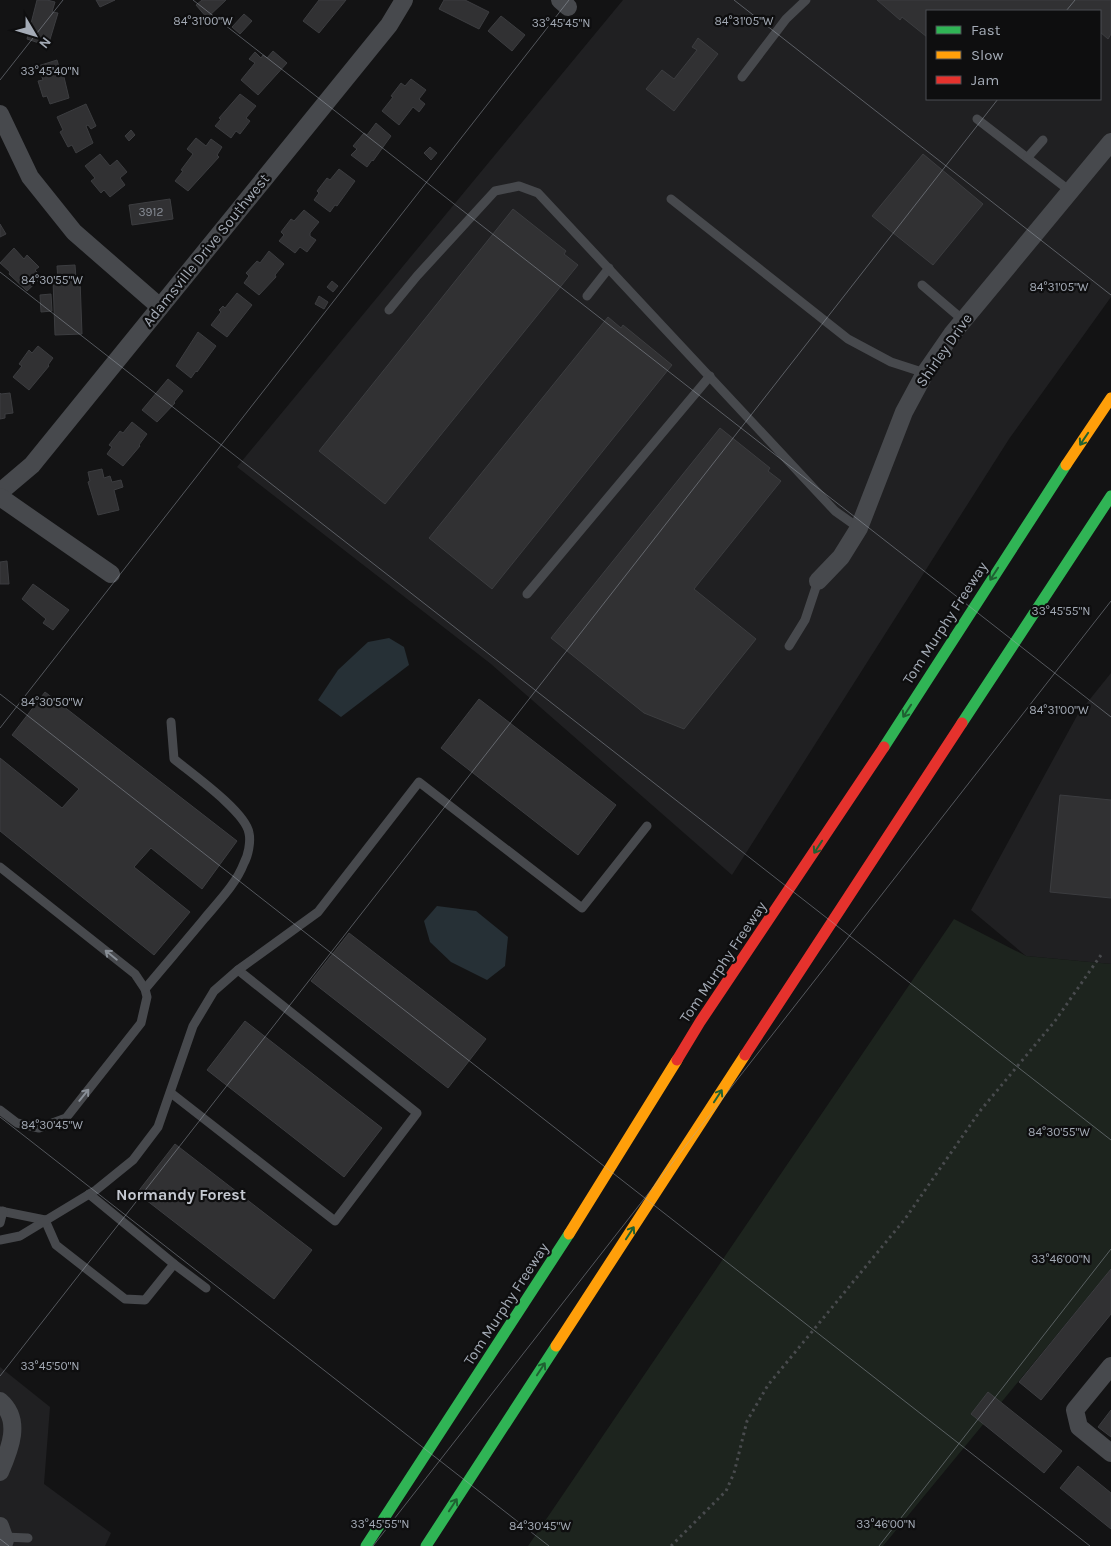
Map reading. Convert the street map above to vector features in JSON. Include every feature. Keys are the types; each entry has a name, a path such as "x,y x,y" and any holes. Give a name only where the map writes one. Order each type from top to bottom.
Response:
{"highway":[{"name":"Tom Murphy Freeway","path":"366,1546 543,1276 700,1022 889,740 1012,547 1111,398"},
{"path":"426,1546 830,923 1111,496"}],"street":[{"name":"Adamsville Drive Southwest","path":"0,492 32,465 388,25 404,0"},
{"path":"0,114 30,177 74,232 160,307"},
{"name":"Shirley Drive","path":"818,581 841,556 859,528 904,412 925,373 963,320 1111,142"},
{"path":"0,497 111,574"},
{"path":"1111,1366 1074,1410 1079,1427 1111,1453"},
{"path":"0,1401 6,1406 11,1420 13,1435 10,1449 0,1472"}],"lane":[{"path":"742,77 786,19 806,0"},
{"path":"978,119 1070,191"},
{"path":"1028,157 1043,140"},
{"path":"389,310 494,191 519,186 538,193 835,510 859,528"},
{"path":"671,199 848,339 891,362 925,373"},
{"path":"587,296 609,268"},
{"path":"922,286 963,320"},
{"path":"527,594 710,376"},
{"path":"789,646 805,620 818,581"},
{"path":"145,989 232,885 245,863 248,849 249,833 246,825 236,812 221,797 174,759 171,722"},
{"path":"0,1240 20,1236 89,1194 133,1160 158,1127 193,1026 214,991 238,970 318,912 419,782 582,908 647,826"},
{"path":"0,867 135,974 145,989 147,997 141,1024 66,1118 39,1128 17,1123 0,1110"},
{"path":"171,1093 335,1221 417,1113 238,970"},
{"path":"89,1194 206,1288"},
{"path":"0,1223 1,1211 45,1220"},
{"path":"45,1220 56,1245 125,1299 146,1300 174,1264"},
{"path":"2,1536 28,1538"}],"path":[{"path":"671,1546 726,1491 734,1473 747,1421 768,1385 905,1218 980,1111 1055,1021 1101,955"}],"shaded area":[{"path":"623,0 1111,0 1111,297 1009,439 732,875 491,664 237,467"},
{"path":"389,638 404,647 409,665 341,717 318,700 338,670 368,642"},
{"path":"1111,673 1111,964 1026,956 971,910 1078,714"},
{"path":"437,906 476,911 508,937 505,966 487,980 451,962 430,942 424,921"},
{"path":"954,919 1026,956 1111,964 1111,1269 883,1546 528,1546"},
{"path":"0,1367 50,1407 44,1484 111,1533 105,1546 0,1546"}],"building":[{"path":"37,0 55,2 52,12 58,13 48,46 27,39"},
{"path":"96,0 115,0 100,7"},
{"path":"202,0 226,0 207,18 196,5"},
{"path":"319,0 346,0 319,33 303,21"},
{"path":"444,0 465,0 489,12 479,29 439,9"},
{"path":"877,0 1111,0 1111,34 1108,39 1101,33 1101,10 926,10 926,36 902,17 900,20"},
{"path":"244,14 252,21 240,34 232,27"},
{"path":"501,16 525,35 512,51 488,31"},
{"path":"698,38 718,54 674,111 646,89 662,70 674,79 697,50 692,47"},
{"path":"273,51 287,63 258,95 241,80 255,63 249,59 255,52 261,58 263,55 267,58"},
{"path":"57,60 61,74 63,73 69,98 50,104 47,96 43,97 38,81 43,80 38,66"},
{"path":"411,79 426,90 419,99 425,104 419,112 413,107 399,125 382,111 401,83 405,86"},
{"path":"240,94 256,106 246,118 250,121 240,134 236,131 231,138 215,126 221,119 219,118"},
{"path":"86,104 96,126 91,129 88,125 86,126 93,143 76,153 72,145 68,147 60,132 63,130 57,117"},
{"path":"376,123 391,136 367,167 351,155 357,149 353,146 364,133 367,135"},
{"path":"131,130 135,135 129,141 125,136"},
{"path":"196,138 206,146 211,139 222,147 217,155 219,157 188,191 175,181 193,154 187,149"},
{"path":"430,147 437,153 431,160 424,153"},
{"path":"100,154 110,166 117,160 127,172 120,178 125,185 110,197 104,190 101,193 91,181 95,178 85,166"},
{"path":"923,154 983,204 933,265 872,216"},
{"path":"339,169 355,181 337,206 335,205 330,212 314,200 319,193 317,191 327,178 330,180"},
{"path":"170,199 173,219 132,225 129,205"},
{"path":"513,209 566,251 564,254 578,265 385,504 319,451"},
{"path":"304,210 319,222 310,233 310,236 316,240 307,252 300,247 295,253 279,241 284,235 281,232 291,219 294,221"},
{"path":"0,224 6,234 0,237"},
{"path":"14,248 24,259 27,255 39,267 35,270 42,277 27,291 0,263"},
{"path":"269,251 284,264 275,275 276,277 259,295 244,283 249,276 246,273 257,261 260,263"},
{"path":"75,265 76,279 80,279 82,334 55,335 53,280 58,280 57,266"},
{"path":"332,281 338,286 333,292 327,287"},
{"path":"237,293 252,305 227,337 211,325 221,312 219,310 223,306 225,308"},
{"path":"51,294 52,311 41,312 40,295"},
{"path":"319,296 328,302 324,309 315,304"},
{"path":"608,317 621,328 623,325 672,365 492,589 429,538"},
{"path":"198,332 216,346 191,378 176,366"},
{"path":"38,346 53,358 49,366 29,390 13,377 22,366 19,364 29,350 32,353"},
{"path":"168,379 183,391 175,403 157,422 142,410"},
{"path":"0,393 10,393 13,413 5,414 5,418 0,419"},
{"path":"132,422 147,434 140,446 123,466 107,454 112,447 109,445 120,431 123,433"},
{"path":"720,428 770,468 768,471 781,481 694,589 756,639 684,729 644,713 551,638"},
{"path":"102,469 104,478 110,476 112,482 121,480 123,487 114,490 119,510 98,515 88,482 90,481 88,472"},
{"path":"7,561 9,584 0,584 0,562"},
{"path":"33,584 69,610 53,630 43,623 46,619 22,599"},
{"path":"45,692 237,841 202,889 151,848 134,867 190,912 154,955 0,831 0,758 62,808 79,789 12,735"},
{"path":"479,699 616,805 578,855 441,748"},
{"path":"1060,795 1111,800 1111,898 1050,892"},
{"path":"349,933 486,1039 448,1088 311,981"},
{"path":"245,1021 382,1128 344,1177 207,1070"},
{"path":"175,1144 312,1250 274,1299 137,1193"},
{"path":"1111,1269 1111,1314 1041,1400 1019,1382"},
{"path":"988,1392 1062,1451 1044,1473 971,1414"},
{"path":"1111,1410 1111,1437 1098,1427"},
{"path":"1078,1466 1111,1493 1111,1529 1060,1488"}],"traffic: fast":[{"path":"884,747 1066,465"},
{"path":"962,723 1111,496"},
{"path":"366,1546 569,1234"},
{"path":"426,1546 556,1346"}],"traffic: slow":[{"path":"1066,465 1111,398"},
{"path":"556,1346 745,1055"},
{"path":"569,1234 677,1060"}],"traffic: jam":[{"path":"745,1055 962,723"},
{"path":"677,1060 700,1022 884,747"}],"district":[{"name":"Normandy Forest","path":"181,1194"}]}
